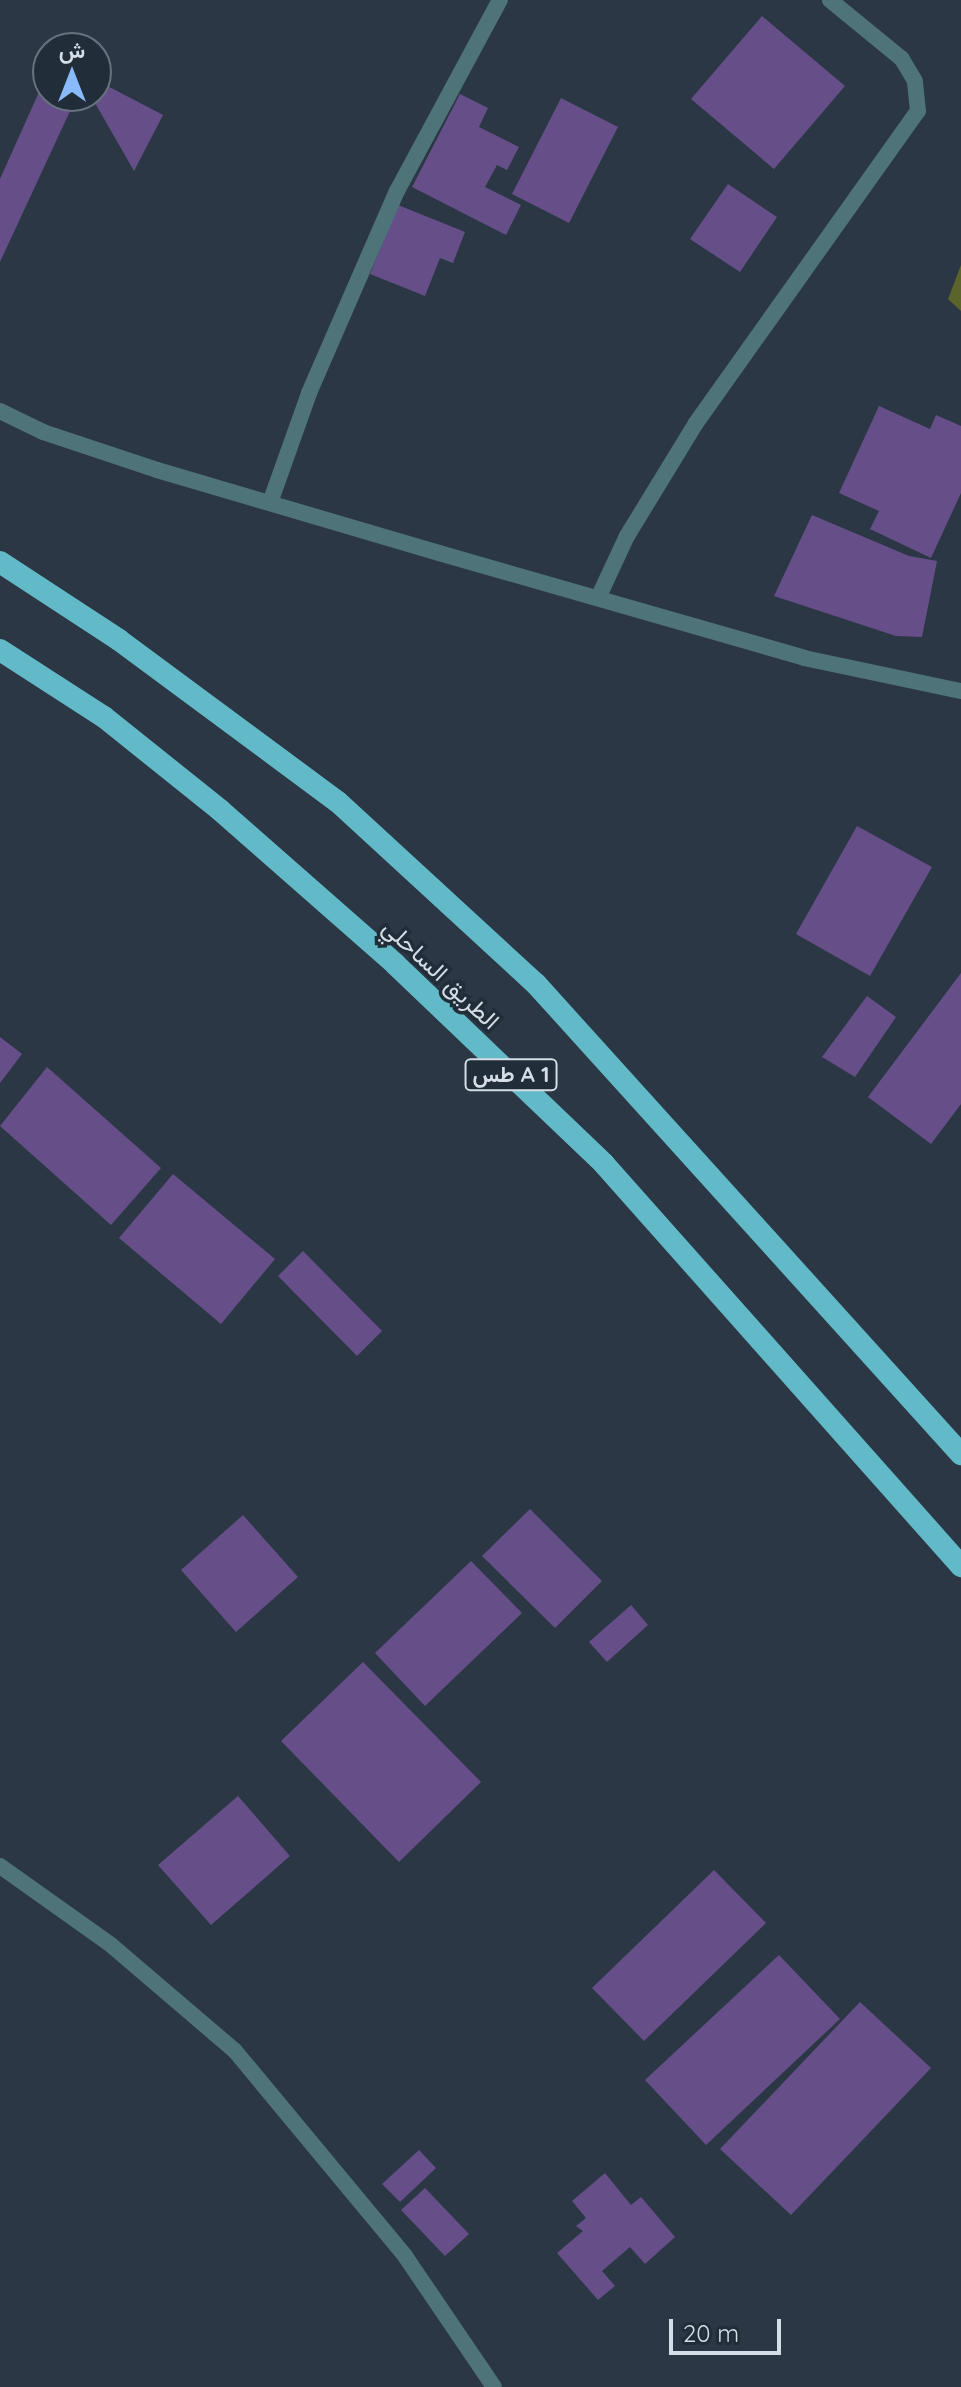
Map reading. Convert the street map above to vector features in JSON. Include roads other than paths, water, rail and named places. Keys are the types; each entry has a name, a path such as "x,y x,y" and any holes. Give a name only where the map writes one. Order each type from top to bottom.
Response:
{"highway":[{"name":"طس A 1","path":"0,562 119,640 338,802 525,973 961,1454"},
{"name":"الطريق الساحلي","path":"0,650 115,726 395,964 604,1164 961,1566"}],"street":[{"path":"271,500 309,393 397,191 500,0"},
{"path":"599,596 627,536 696,423 918,111 915,81 902,59 830,0"},
{"path":"0,411 43,432 143,466 271,500 804,658 961,691"},
{"path":"0,1866 111,1945 235,2051 405,2256 494,2387"}]}
